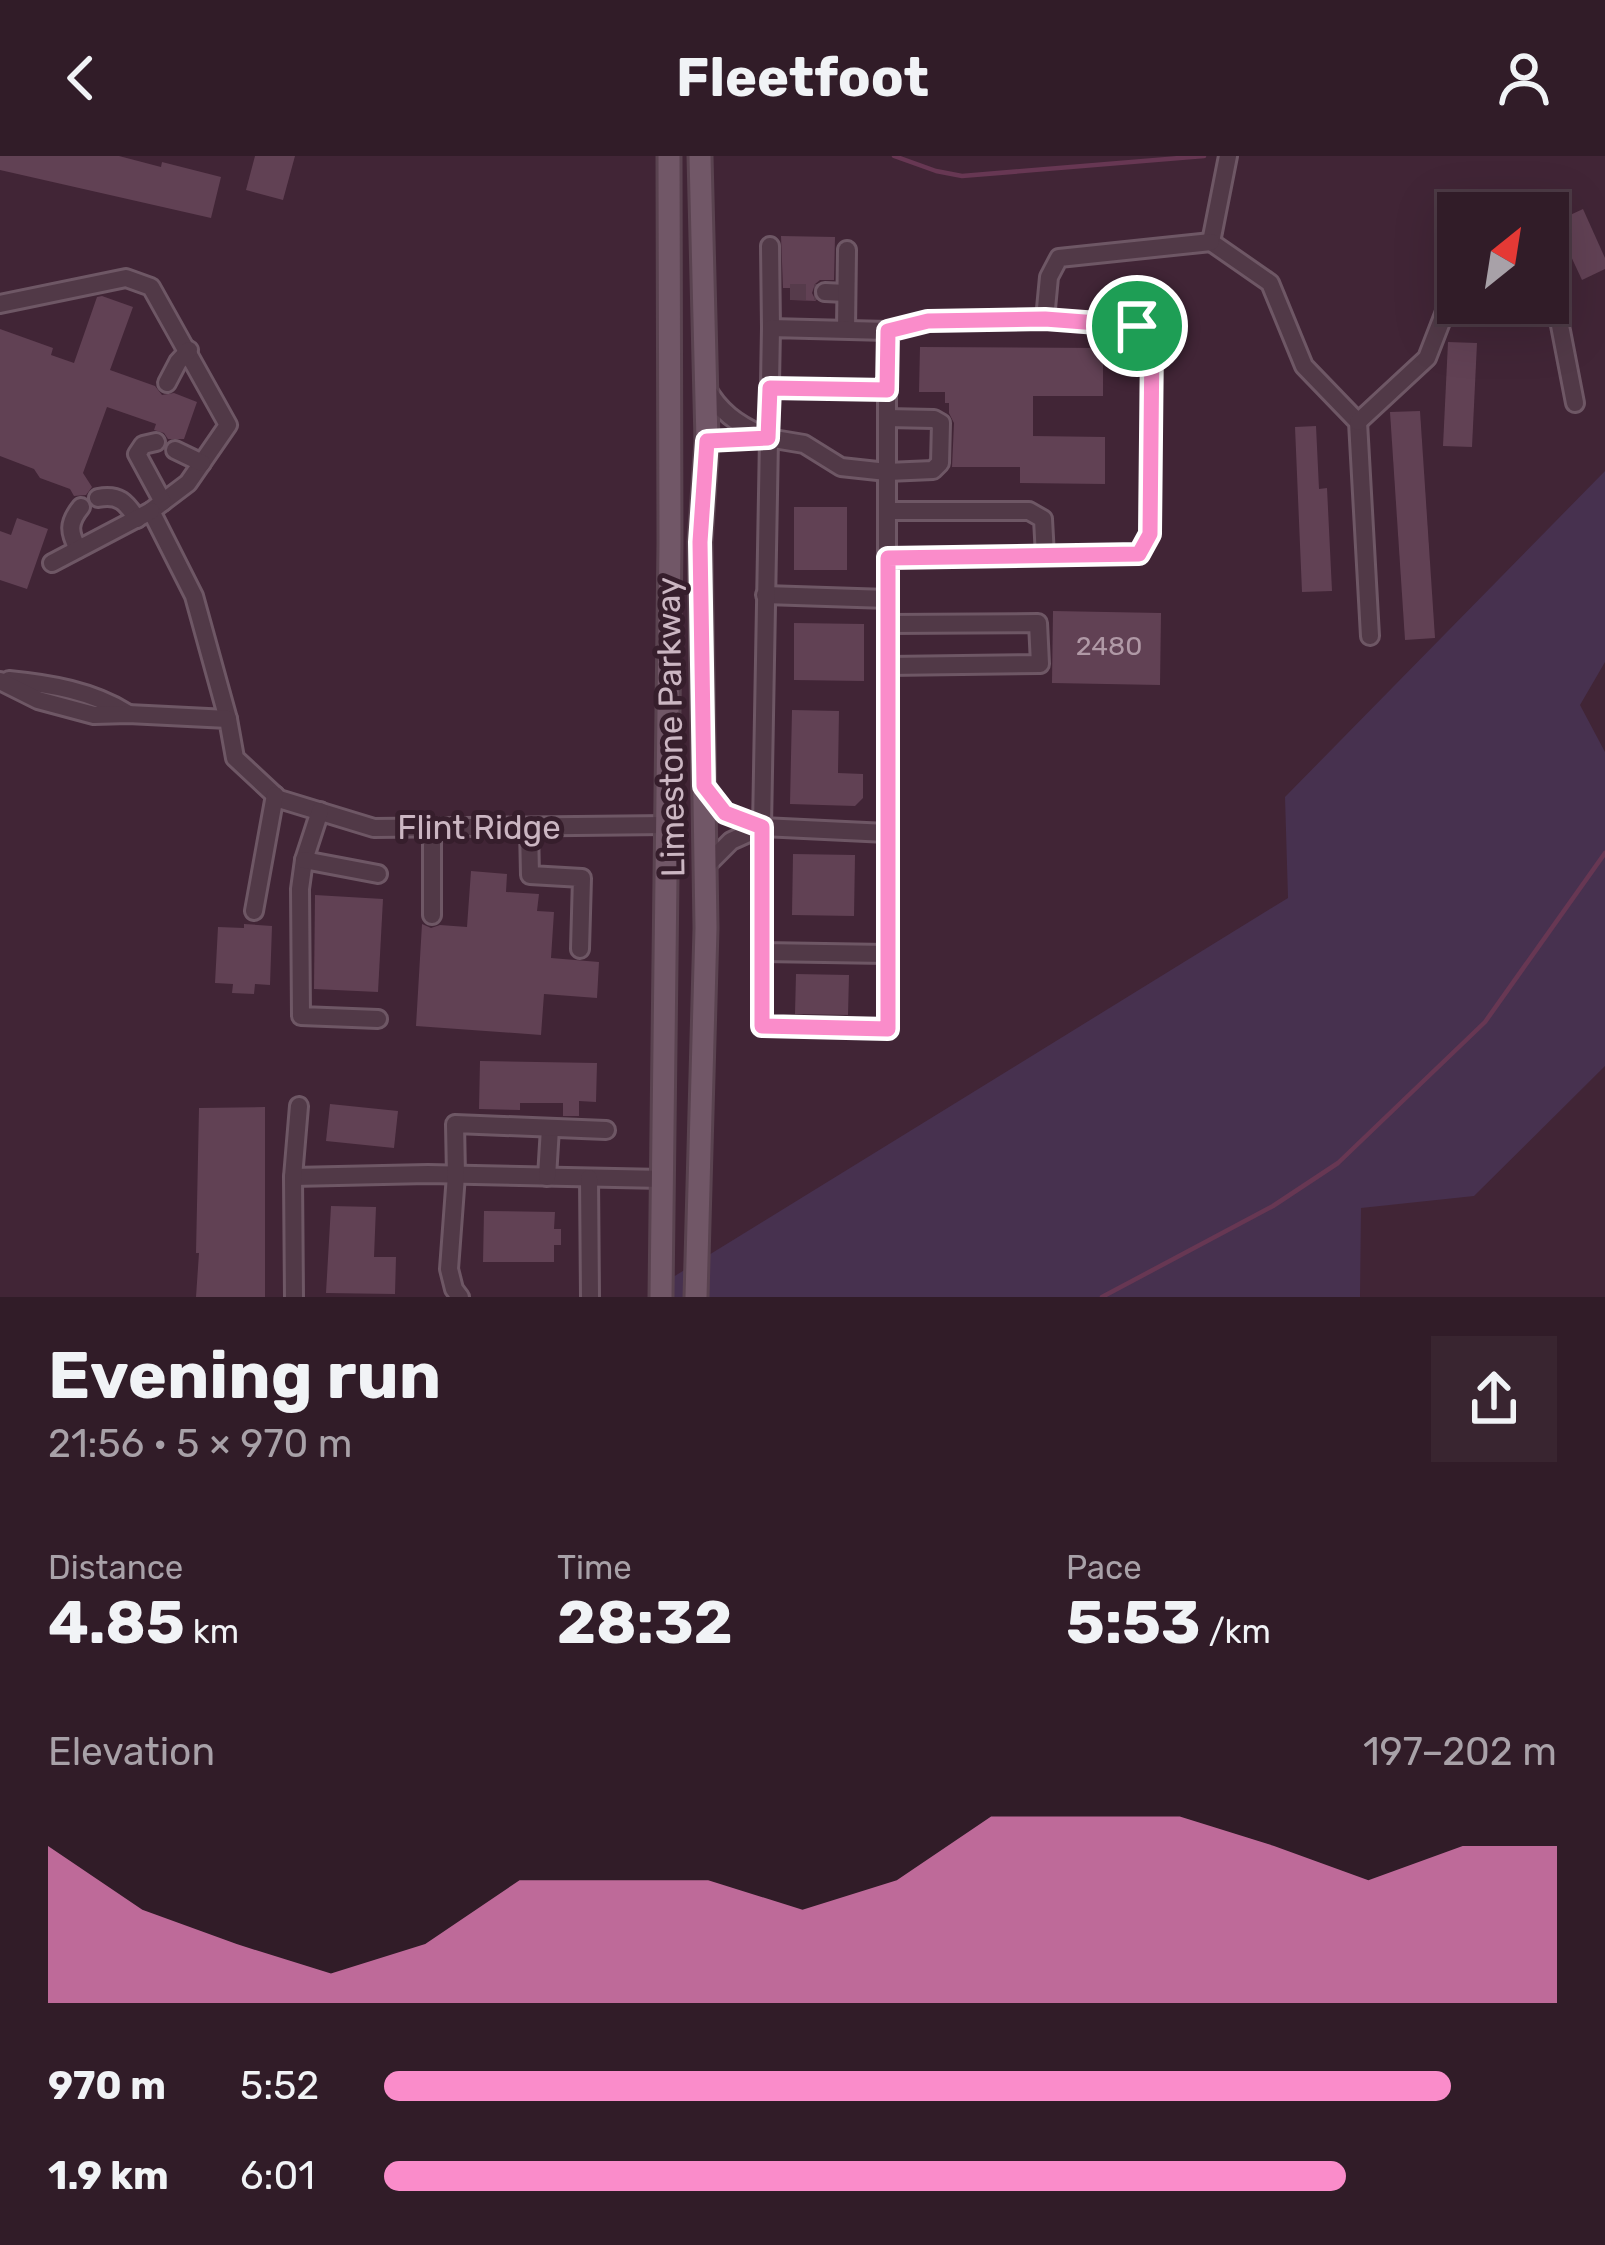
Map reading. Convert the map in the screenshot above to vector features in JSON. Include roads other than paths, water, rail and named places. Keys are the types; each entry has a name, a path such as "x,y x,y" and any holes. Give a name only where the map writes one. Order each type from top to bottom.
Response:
{"main road":[{"name":"Limestone Parkway","path":"661,1297 669,156"},
{"name":"Limestone Parkway","path":"696,1297 706,867 700,542 707,441 700,156"},
{"path":"670,440 707,441"},
{"path":"663,1179 700,1180"}],"street":[{"path":"1211,242 1228,156"},
{"path":"1045,319 1049,277 1060,258 1211,242 1270,283 1304,366 1358,422 1370,637"},
{"path":"770,246 781,292 771,328 768,438 762,1026 888,1029 888,331"},
{"path":"846,329 847,250"},
{"path":"0,304 126,278 152,286 229,425 188,482 150,511 52,563"},
{"path":"825,292 846,293"},
{"path":"771,328 888,331 928,321 1045,319 1137,326 1152,340 1150,534 1139,554 888,558"},
{"path":"1358,422 1427,358 1440,324"},
{"path":"1560,324 1575,403"},
{"path":"167,383 189,350"},
{"path":"705,385 715,404 740,425 768,438"},
{"path":"770,388 887,390"},
{"path":"707,441 768,438 804,444 841,467 887,472 933,470 940,463 941,423 934,418 887,418"},
{"name":"Flint Ridge","path":"156,442 143,445 137,454 150,511 194,596 235,758 280,799 374,828 667,825"},
{"path":"175,450 202,463"},
{"path":"78,549 70,533 71,519 89,502 110,495 150,511"},
{"path":"888,511 1029,511 1043,519 1045,556"},
{"path":"765,596 888,599"},
{"path":"888,624 1038,623 1040,664 888,666"},
{"path":"0,680 38,700 76,701 94,715 228,718"},
{"path":"704,786 725,813 762,827 887,833"},
{"path":"254,911 275,795"},
{"path":"320,811 300,889 301,1016 378,1019"},
{"path":"706,867 731,842 762,827"},
{"path":"432,828 432,915"},
{"path":"529,828 530,875 582,878 580,949"},
{"path":"304,860 378,874"},
{"path":"763,952 886,954"},
{"path":"294,1297 293,1177 299,1106"},
{"path":"460,1297 449,1269 455,1124 606,1130"},
{"path":"548,1177 550,1127"},
{"path":"293,1177 663,1179"},
{"path":"589,1178 590,1297"}],"waterway":[{"path":"894,156 962,176 1204,156"},
{"path":"1102,1297 1273,1206 1338,1163 1485,1022 1605,853"}],"tunnel":[{"path":"790,292 825,292"}]}
